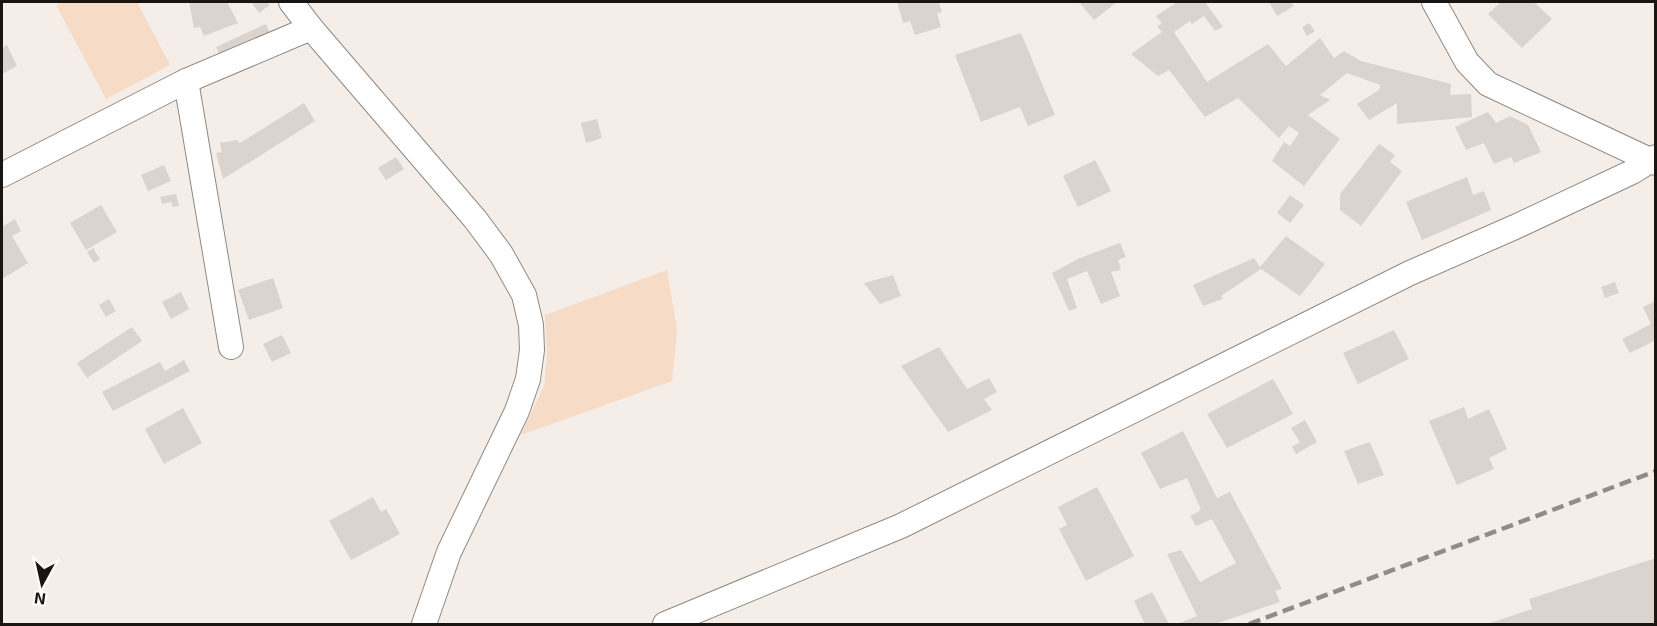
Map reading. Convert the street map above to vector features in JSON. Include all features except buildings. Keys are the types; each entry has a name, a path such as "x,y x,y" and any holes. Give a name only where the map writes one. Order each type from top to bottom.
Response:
{"street":[{"path":"291,2 475,219 501,254 524,295 531,325 532,350 528,379 517,411 449,552 424,624"},
{"path":"1434,2 1467,62 1488,84 1653,160"},
{"path":"2,175 186,81 311,28"},
{"path":"186,81 231,347"},
{"path":"665,624 901,526 1410,273 1526,222 1653,160"}],"shaded area":[{"path":"63,2 137,2 170,65 106,99 56,5"},
{"path":"667,270 677,329 672,381 521,435 544,386 547,356 545,315"}],"railway":[{"path":"1249,624 1656,471"}]}
